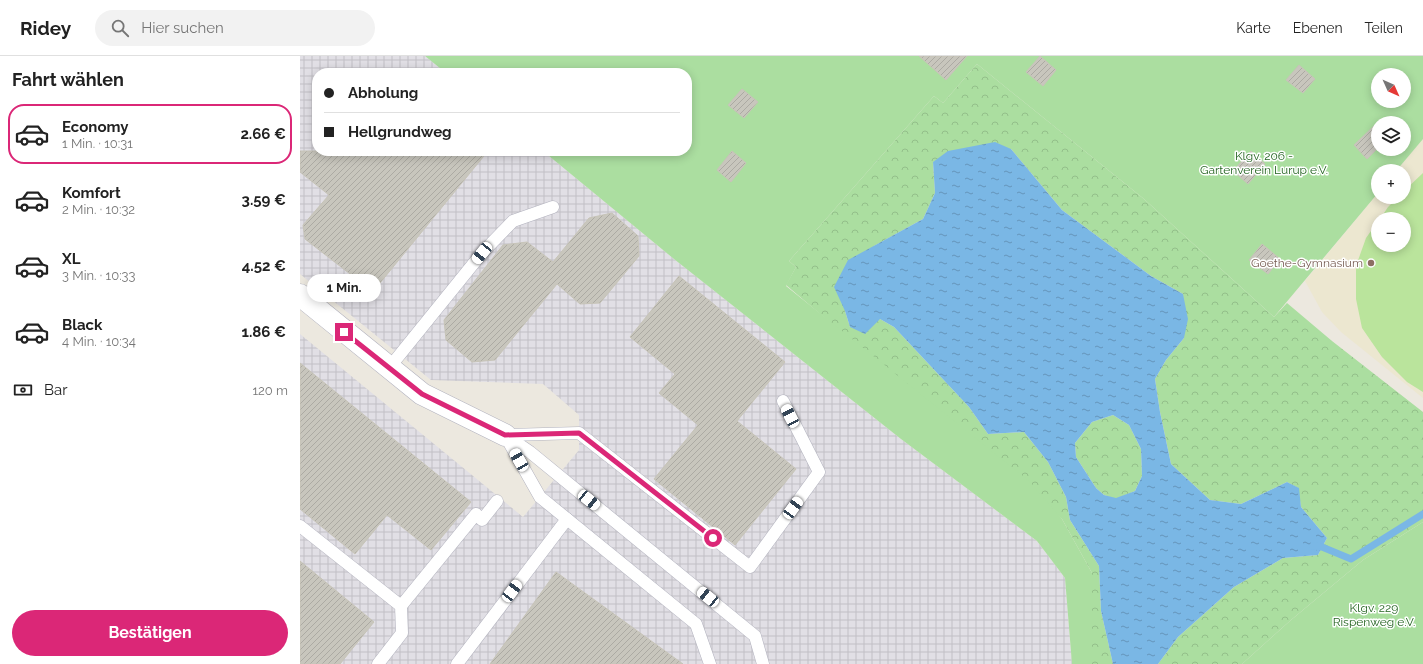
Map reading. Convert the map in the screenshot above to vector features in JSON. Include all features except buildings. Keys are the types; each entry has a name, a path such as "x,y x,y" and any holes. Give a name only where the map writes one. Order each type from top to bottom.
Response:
{"street":[{"path":"300,295 422,394 505,435"}],"lane":[{"path":"389,368 482,253 513,221 553,207"},
{"path":"505,435 579,433 750,567 819,472 783,402"},
{"path":"505,435 540,497 696,624 710,664"},
{"path":"505,435 530,452 756,636 763,664"},
{"path":"378,664 402,633 401,606 476,514 482,520 497,501"},
{"path":"457,664 567,519"},
{"path":"300,526 401,606"}],"shaded area":[{"path":"300,56 425,56 440,68 312,68 312,156 549,156 674,259 901,439 1037,541 1065,578 1072,664 300,664 300,334 523,517 579,450 579,415 543,384 431,380 300,274"},
{"name":"Goethe-Gymnasium","path":"1423,139 1423,398 1341,332 1322,312 1305,281 1371,201 1371,204 1411,204 1411,164 1402,164 1409,156 1411,156 1411,153"}],"green space":[{"name":"Klgv. 206 - Gartenverein Lurup e.V.","path":"425,56 1423,56 1423,139 1411,153 1411,116 1371,116 1371,156 1409,156 1402,164 1371,164 1371,201 1274,317 1144,199 977,64 943,103 934,96 789,261 796,267 786,286 1029,481 1062,519 1092,573 1092,664 1072,664 1065,578 1037,541 901,439 674,259 549,156 692,156 692,68 440,68"},
{"path":"977,64 1144,199 1274,317 1287,303 1332,341 1423,412 1423,522 1363,560 1291,620 1242,664 1158,664 1178,637 1234,587 1283,558 1318,555 1327,538 1301,507 1298,488 1287,482 1241,504 1210,500 1171,464 1155,379 1166,360 1184,338 1183,294 1151,276 1062,210 1011,149 933,162 935,193 923,219 874,246 845,311 850,327 880,319 894,327 969,407 988,434 1024,432 1048,462 1066,497 1070,520 1099,566 1101,611 1113,664 1092,664 1092,573 1062,519 786,285 796,267 789,261 934,96 943,103"},
{"path":"1423,173 1423,392 1407,382 1382,357 1362,328 1356,299 1356,266 1366,238 1371,231 1371,252 1411,252 1411,212 1385,212 1391,204 1411,204 1411,184"},
{"path":"1113,415 1129,425 1141,449 1142,476 1135,491 1116,499 1104,495 1096,488 1076,457 1075,443 1092,422"},
{"name":"Klgv. 229 Rispenweg e.V.","path":"1423,522 1423,664 1242,664 1291,620 1363,560"}],"water":[{"path":"995,142 1011,149 1062,210 1151,276 1183,294 1188,319 1184,338 1166,360 1155,379 1171,464 1210,500 1241,504 1287,482 1299,488 1301,507 1327,538 1318,555 1283,558 1234,587 1178,637 1158,664 1113,664 1101,611 1099,566 1070,520 1066,497 1048,462 1024,432 988,434 969,407 894,327 880,319 865,334 850,327 845,311 834,287 848,260 923,219 935,193 933,162 948,151","holes":["1113,415 1129,425 1141,449 1142,476 1135,491 1116,498 1104,495 1096,488 1076,457 1075,443 1092,422"]}],"waterway":[{"path":"1313,546 1322,547 1351,559 1423,514"}],"place":[{"name":"Goethe-Gymnasium","path":"1371,263"}],"route":[{"path":"344,332 422,394 505,435 579,433 713,538"}]}
